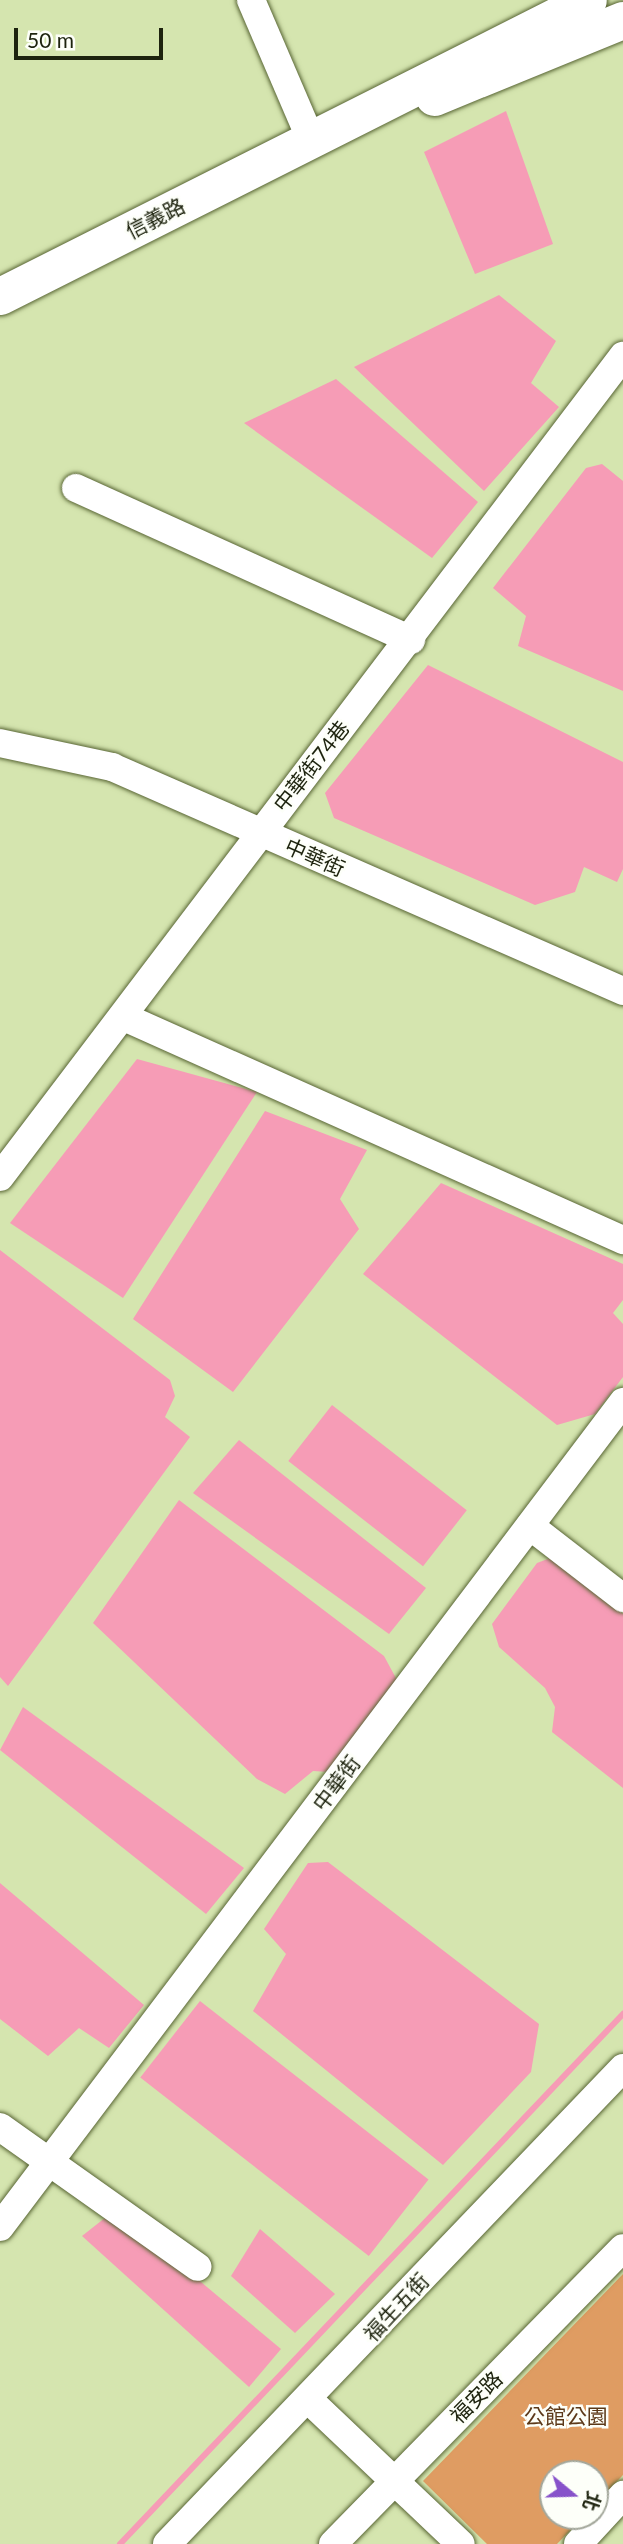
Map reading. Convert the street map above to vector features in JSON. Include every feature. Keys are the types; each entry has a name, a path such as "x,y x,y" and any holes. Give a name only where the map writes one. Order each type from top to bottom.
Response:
{"main road":[{"name":"信義路","path":"0,296 587,0"},
{"name":"信義路","path":"311,140 500,74 623,20"}],"street":[{"path":"251,0 311,140"},
{"name":"中華街74巷","path":"0,1177 124,1017 258,832 411,640 623,356"},
{"path":"76,488 411,640"},
{"name":"中華街","path":"0,743 112,767 623,991"},
{"path":"124,1017 623,1240"},
{"name":"中華街","path":"0,2227 623,1402"},
{"path":"530,1526 623,1598"},
{"name":"福生五街","path":"167,2544 309,2400 623,2068"},
{"path":"0,2127 48,2164 198,2267"},
{"name":"福安路","path":"333,2544 623,2248"},
{"path":"309,2400 461,2544"},
{"path":"578,2544 623,2495"}],"green space":[{"name":"公館公園","path":"623,2274 623,2475 609,2490 609,2460 539,2460 539,2530 570,2530 557,2544 487,2544 423,2481"}],"shaded area":[{"path":"506,111 553,244 475,274 424,152"},
{"path":"499,295 556,341 531,383 559,407 484,491 354,367"},
{"path":"336,379 478,502 432,558 244,423"},
{"path":"602,464 623,481 623,691 518,646 526,616 493,588 586,468"},
{"path":"428,665 623,762 623,869 617,882 584,867 575,892 535,905 334,818 325,793"},
{"path":"137,1059 257,1092 123,1298 10,1223"},
{"path":"265,1111 367,1150 340,1199 359,1229 233,1392 133,1319"},
{"path":"441,1183 623,1264 623,1300 613,1313 623,1324 623,1377 595,1414 557,1425 363,1274"},
{"path":"0,1250 170,1380 175,1396 165,1417 190,1437 8,1686 0,1677"},
{"path":"332,1405 467,1510 423,1566 288,1461"},
{"path":"239,1440 426,1588 389,1634 193,1493"},
{"path":"179,1500 384,1656 397,1680 329,1772 313,1771 285,1794 257,1779 93,1623"},
{"path":"553,1557 623,1614 623,1788 552,1732 555,1707 545,1688 499,1647 492,1624 537,1563"},
{"path":"23,1707 244,1868 206,1914 0,1750"},
{"path":"328,1862 539,2024 531,2072 443,2165 253,2011 286,1954 264,1929 308,1863"},
{"path":"0,1883 144,2005 109,2048 79,2028 48,2056 0,2019"},
{"path":"200,2001 429,2180 369,2256 140,2077"},
{"path":"115,2210 281,2349 249,2387 82,2236"},
{"path":"260,2229 335,2294 295,2333 231,2276"}],"waterway":[{"path":"120,2544 623,2014"}]}
